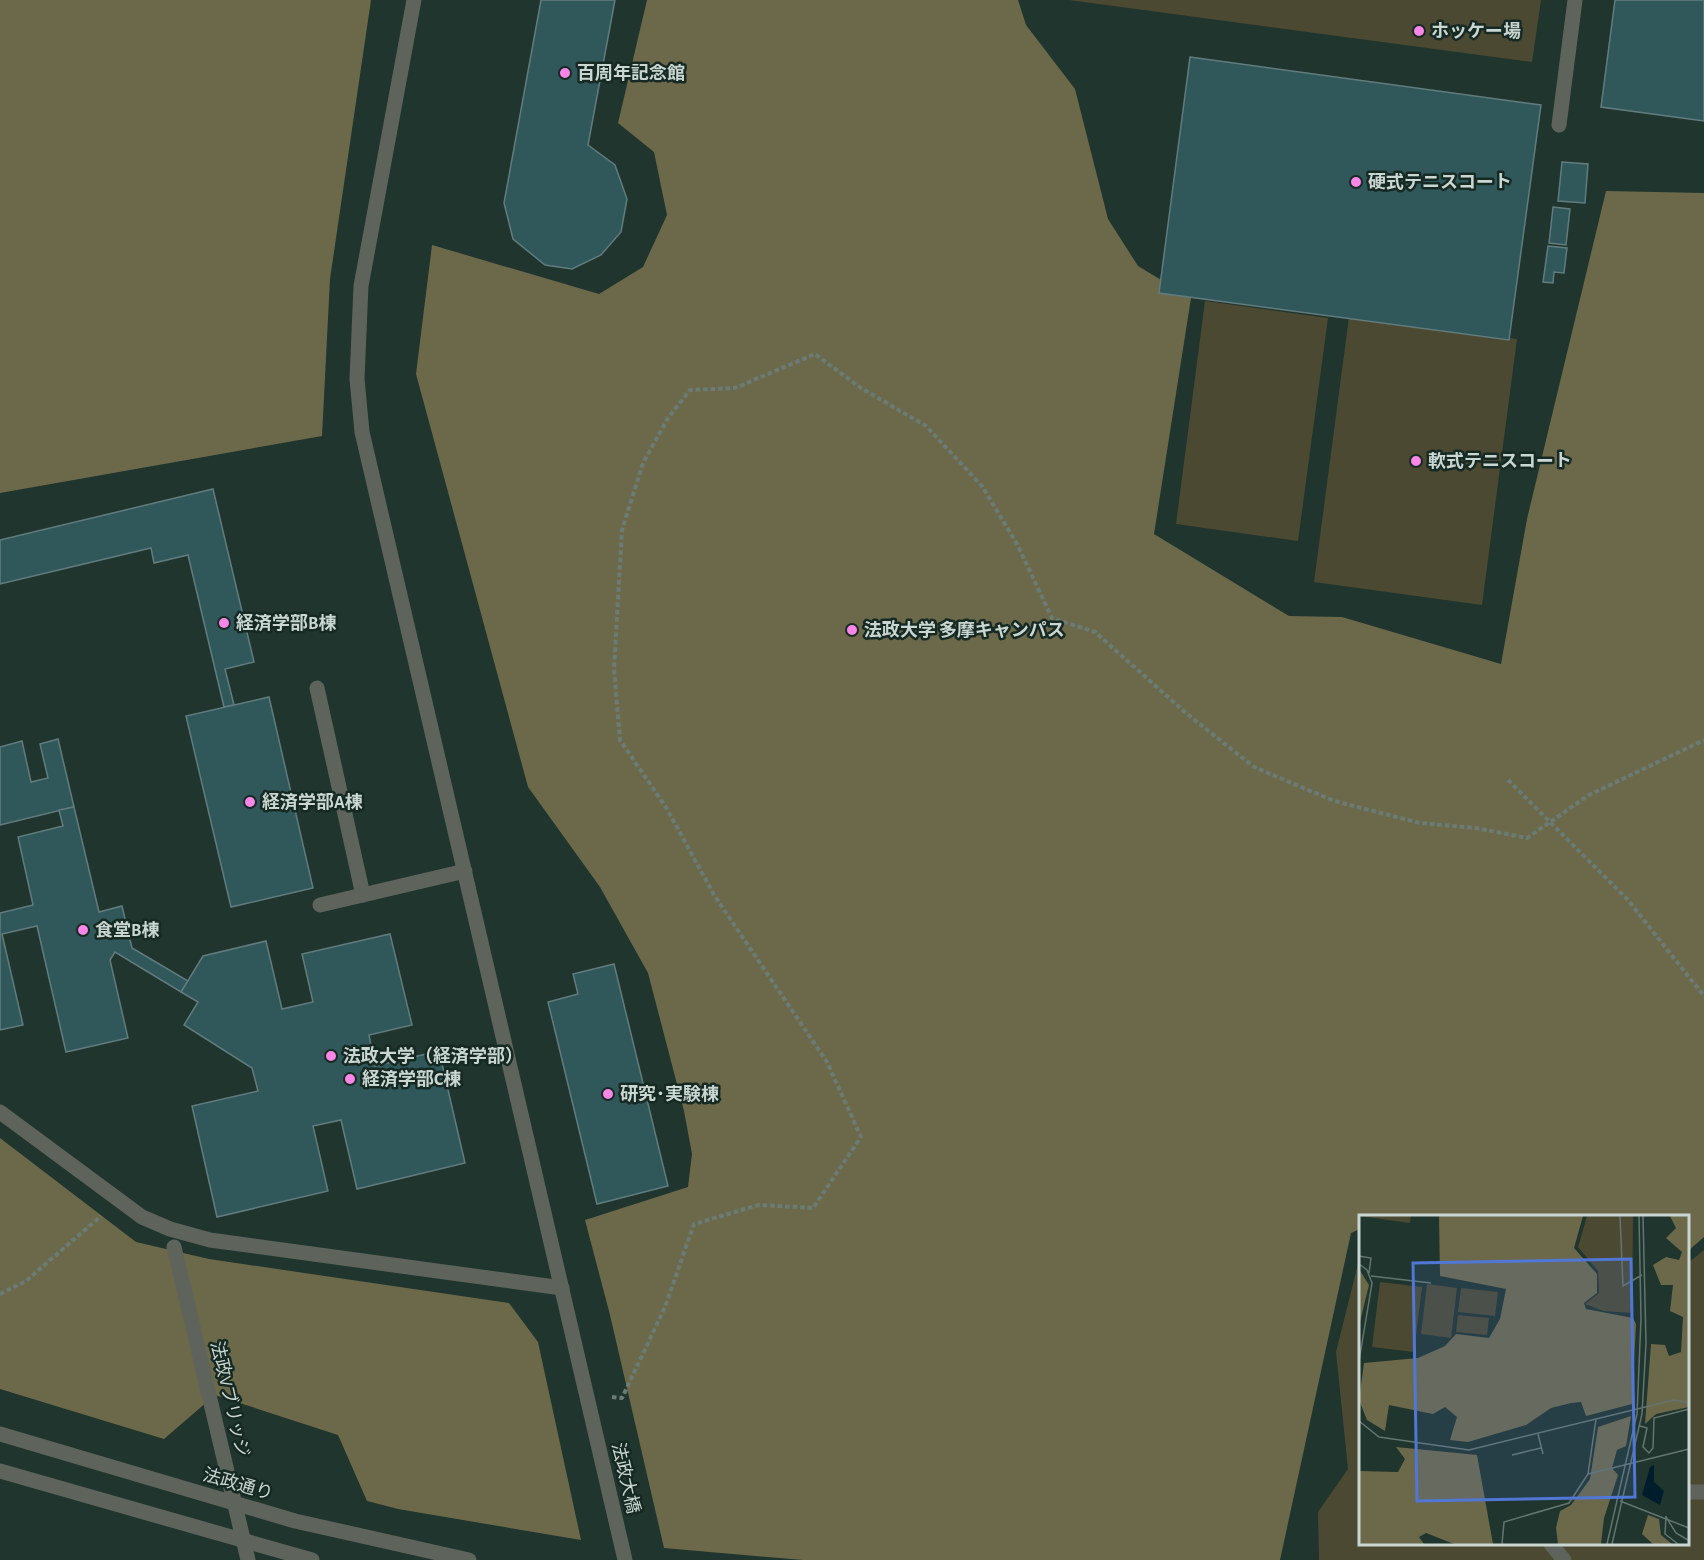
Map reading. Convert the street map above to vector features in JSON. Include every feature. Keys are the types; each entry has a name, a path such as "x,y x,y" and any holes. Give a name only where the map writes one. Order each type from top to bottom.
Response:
{"street":[{"name":"法政大橋","path":"414,0 361,286 357,379 362,432 625,1560"},
{"path":"1559,125 1575,0"},
{"path":"317,688 363,895"},
{"path":"320,905 465,871"},
{"path":"0,1112 142,1217 170,1229 210,1240 562,1288"},
{"name":"法政Vブリッジ","path":"170,1229 248,1560"},
{"name":"法政通り","path":"0,1434 295,1521 469,1560"},
{"path":"0,1471 312,1560"},
{"path":"1552,1545 1564,1560"}],"path":[{"path":"612,1397 622,1398 665,1307 694,1224 759,1205 813,1208 861,1137 826,1062 714,895 667,809 620,740 614,669 622,530 643,463 668,418 690,390 735,388 815,354 861,388 926,426 982,486 1017,544 1052,618 1095,632 1186,713 1254,767 1334,801 1420,824 1476,828 1527,838 1589,795 1704,740"},
{"path":"1508,780 1627,899 1704,996"},
{"path":"0,1294 26,1281 118,1199"}],"shaded area":[{"path":"0,0 371,0 330,279 322,436 0,493"},
{"path":"647,0 1018,0 1026,25 1075,89 1108,219 1138,266 1191,298 1154,534 1289,616 1342,617 1501,664 1527,519 1606,191 1704,193 1704,1237 1689,1250 1689,1215 1359,1215 1359,1229 1351,1233 1280,1560 803,1560 664,1548 610,1315 585,1220 688,1187 692,1154 684,1111 648,973 600,887 528,787 416,374 432,245 599,294 643,267 667,215 654,152 618,123"},
{"name":"ホッケー場","path":"1069,0 1541,0 1532,62"},
{"path":"1205,301 1328,318 1298,541 1176,524"},
{"name":"軟式テニスコート","path":"1349,317 1517,339 1482,605 1314,582"},
{"path":"0,1138 136,1242 209,1259 509,1303 538,1342 581,1540 398,1509 367,1501 338,1435 215,1395 164,1439 0,1389"},
{"path":"1704,1250 1704,1560 1319,1560 1318,1512 1348,1469 1336,1352 1359,1260 1359,1545 1689,1545 1689,1262"}],"building":[{"name":"百周年記念館","path":"541,0 615,0 588,145 615,165 627,199 621,232 601,255 572,269 545,265 513,239 504,203"},
{"path":"1615,0 1704,0 1704,121 1601,107"},
{"name":"硬式テニスコート","path":"1190,57 1541,105 1509,340 1159,293"},
{"path":"1562,162 1588,164 1585,203 1558,201"},
{"path":"1553,207 1570,209 1566,245 1549,243"},
{"path":"1548,246 1567,248 1564,273 1554,272 1553,283 1543,282"},
{"name":"経済学部B棟","path":"213,489 254,662 225,669 234,705 224,707 188,555 154,563 151,548 0,584 0,540"},
{"name":"経済学部A棟","path":"269,697 313,888 231,907 186,716"},
{"path":"58,739 74,807 0,825 0,747 22,741 31,782 48,778 40,744"},
{"name":"食堂B棟","path":"74,807 99,912 122,906 132,948 188,981 181,992 115,952 110,960 128,1038 66,1052 37,926 2,934 23,1025 0,1030 0,913 33,905 18,837 63,826 59,810"},
{"name":"経済学部C棟","path":"390,934 412,1025 369,1035 375,1066 439,1051 465,1163 357,1189 341,1120 313,1126 328,1191 217,1217 192,1106 258,1091 252,1068 184,1025 198,1002 181,992 203,956 266,941 282,1009 313,1002 302,954"},
{"name":"研究･実験棟","path":"614,964 668,1186 597,1204 548,1002 578,994 573,974"}],"place":[{"name":"ホッケー場","path":"1419,31"},
{"name":"百周年記念館","path":"565,73"},
{"name":"硬式テニスコート","path":"1356,182"},
{"name":"軟式テニスコート","path":"1416,461"},
{"name":"経済学部B棟","path":"224,623"},
{"name":"法政大学 多摩キャンパス","path":"852,630"},
{"name":"経済学部A棟","path":"250,802"},
{"name":"食堂B棟","path":"83,930"},
{"name":"法政大学（経済学部）","path":"331,1056"},
{"name":"経済学部C棟","path":"350,1079"},
{"name":"研究･実験棟","path":"608,1094"}]}
